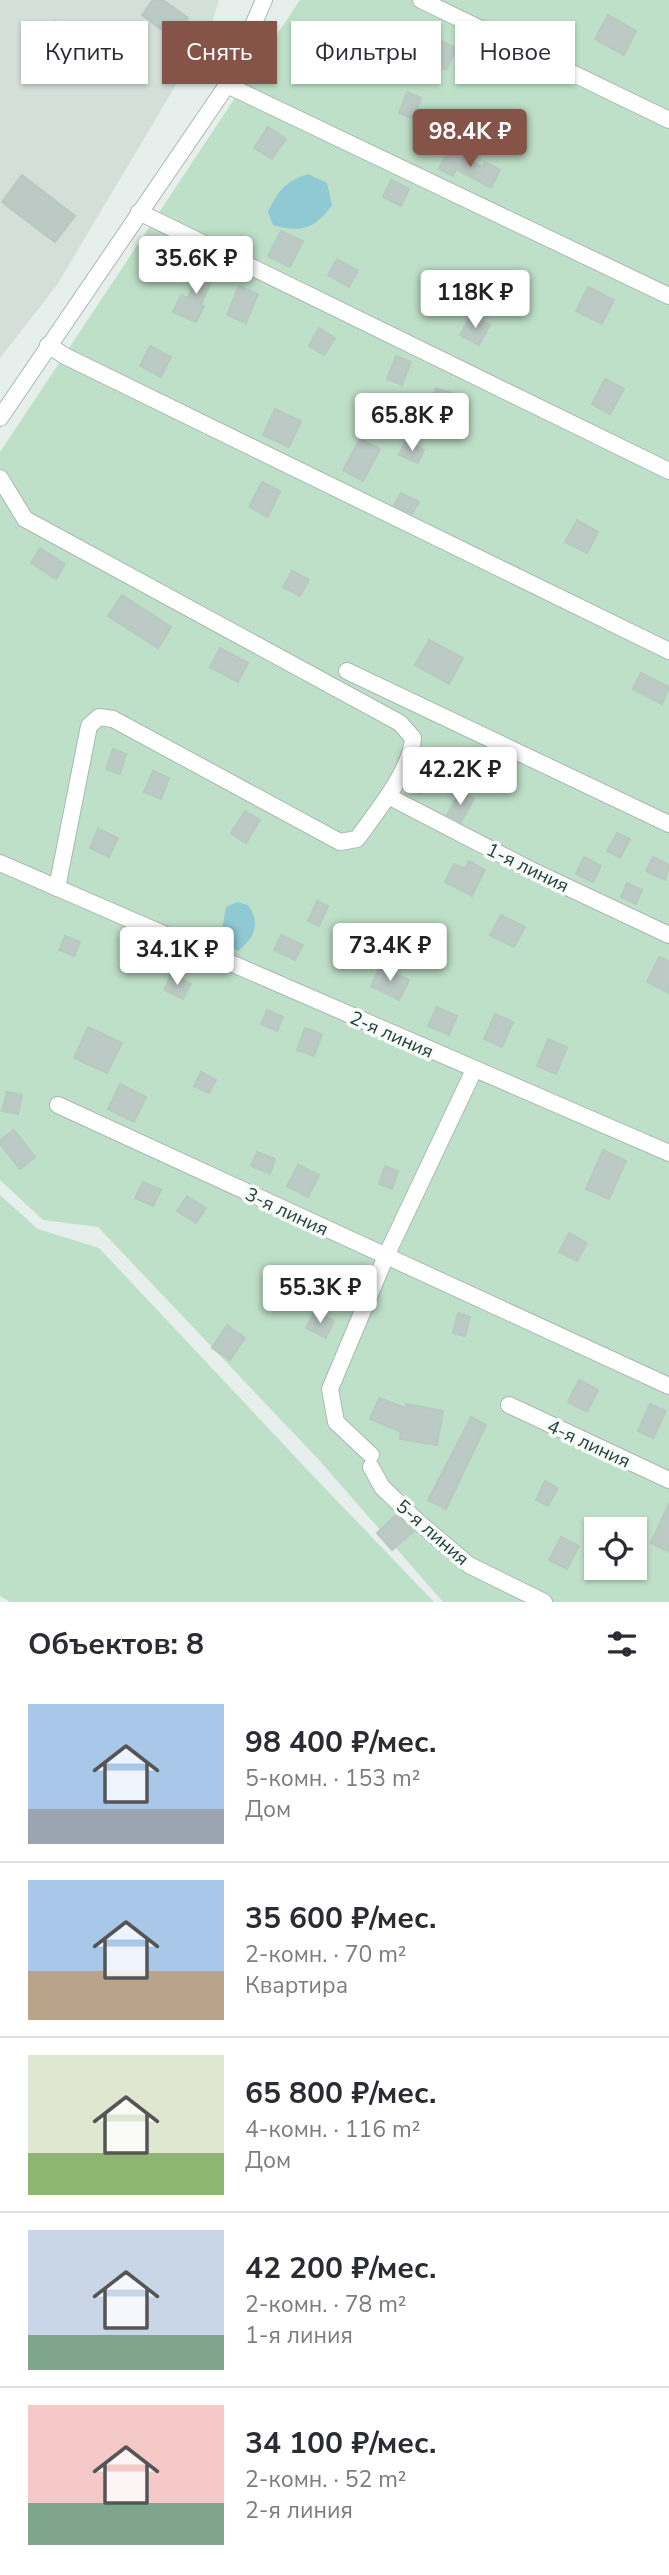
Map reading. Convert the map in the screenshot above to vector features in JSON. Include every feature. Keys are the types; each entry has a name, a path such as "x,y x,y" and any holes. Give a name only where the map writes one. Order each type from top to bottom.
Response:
{"street":[{"path":"0,418 227,85 264,0"},
{"path":"421,0 669,120"},
{"path":"227,85 669,296"},
{"path":"139,212 669,471"},
{"path":"48,345 65,356 669,650"},
{"path":"0,478 25,519 400,723 412,738 412,750 388,796 357,839 340,842 113,719 99,717 89,726 57,888"},
{"path":"347,671 669,824"},
{"name":"1-я линия","path":"388,796 531,870 669,935"},
{"name":"2-я линия","path":"0,863 669,1153"},
{"name":"5-я линия","path":"474,1070 386,1256 330,1389 336,1422 371,1461 382,1487 416,1521 469,1565 544,1602"},
{"name":"3-я линия","path":"58,1105 669,1386"},
{"name":"4-я линия","path":"509,1405 669,1480"}],"shaded area":[{"path":"0,0 219,0 213,21 162,21 162,84 177,84 57,285 0,358"}],"green space":[{"path":"300,0 669,0 669,1602 443,1602 319,1460 98,1227 43,1220 0,1180 0,452 244,84 277,84 277,35"},
{"path":"0,1195 38,1229 99,1248 434,1602 10,1602 0,1596"}],"water":[{"path":"308,174 327,183 332,205 320,219 307,227 292,229 273,225 268,212 279,192 293,180"},
{"path":"237,902 248,905 255,924 249,941 238,951 220,941 226,907"}],"building":[{"path":"153,0 163,0 188,18 186,21 162,21 162,30 142,15"},
{"path":"608,15 636,31 624,55 595,39"},
{"path":"441,41 455,48 446,70 441,67"},
{"path":"407,92 421,98 413,119 399,113"},
{"path":"268,127 286,139 272,159 254,148"},
{"path":"448,151 482,167 485,162 500,170 491,188 456,169 453,176 439,169"},
{"path":"22,175 75,216 55,242 2,202"},
{"path":"391,180 409,189 401,206 383,197"},
{"path":"281,231 303,241 290,267 268,256"},
{"path":"337,259 358,271 349,287 328,275"},
{"path":"203,265 216,271 196,322 173,312 181,295 188,298"},
{"path":"502,274 524,284 515,303 494,293"},
{"path":"239,286 258,294 246,323 227,315"},
{"path":"588,287 614,300 602,324 576,311"},
{"path":"471,315 490,325 479,345 460,335"},
{"path":"319,328 335,338 324,355 309,346"},
{"path":"150,346 171,357 161,377 140,366"},
{"path":"396,356 411,362 402,385 387,379"},
{"path":"605,379 624,389 610,414 592,404"},
{"path":"436,388 452,393 446,410 430,405"},
{"path":"275,409 301,421 289,447 263,435"},
{"path":"360,439 380,449 363,481 343,470"},
{"path":"405,442 424,450 418,463 399,455"},
{"path":"262,482 280,491 268,517 249,507"},
{"path":"401,493 419,502 412,514 394,505"},
{"path":"577,520 598,532 587,553 565,542"},
{"path":"40,548 65,564 56,579 31,563"},
{"path":"292,571 309,580 300,596 283,587"},
{"path":"122,595 171,627 158,648 108,616"},
{"path":"429,640 463,658 449,684 415,665"},
{"path":"220,648 248,663 238,682 210,667"},
{"path":"641,673 669,687 662,704 633,689"},
{"path":"113,749 126,754 120,774 106,769"},
{"path":"421,757 438,769 421,794 407,785"},
{"path":"153,771 169,778 161,799 144,792"},
{"path":"460,791 474,799 461,822 447,815"},
{"path":"245,811 260,820 246,843 231,833"},
{"path":"98,829 118,838 109,857 90,848"},
{"path":"617,833 630,839 620,858 607,851"},
{"path":"584,857 601,866 593,882 576,874"},
{"path":"653,857 669,865 665,880 646,871"},
{"path":"469,861 485,870 472,896 445,882 454,864 465,869"},
{"path":"627,883 642,890 636,904 621,897"},
{"path":"317,901 328,906 319,926 308,921"},
{"path":"501,915 525,927 514,947 490,935"},
{"path":"281,935 303,945 295,960 274,950"},
{"path":"65,936 80,942 74,956 59,950"},
{"path":"659,957 669,961 669,993 647,982"},
{"path":"380,967 409,980 399,1000 371,986"},
{"path":"171,974 191,984 183,999 164,990"},
{"path":"437,1007 457,1016 449,1035 428,1026"},
{"path":"267,1010 283,1017 277,1031 261,1024"},
{"path":"495,1014 513,1022 502,1047 484,1039"},
{"path":"88,1027 122,1043 107,1073 74,1058"},
{"path":"305,1028 322,1034 314,1056 297,1050"},
{"path":"548,1039 567,1047 556,1074 537,1066"},
{"path":"201,1072 216,1080 209,1093 194,1086"},
{"path":"120,1084 146,1097 134,1122 108,1109"},
{"path":"7,1092 22,1095 18,1114 2,1111"},
{"path":"14,1130 35,1157 20,1169 0,1144 0,1140"},
{"path":"603,1150 626,1161 609,1199 586,1189"},
{"path":"257,1152 275,1159 270,1174 251,1166"},
{"path":"298,1165 319,1175 308,1197 287,1186"},
{"path":"385,1166 398,1171 392,1189 379,1184"},
{"path":"143,1182 161,1190 153,1206 135,1198"},
{"path":"187,1196 206,1208 196,1223 177,1211"},
{"path":"569,1233 587,1243 577,1261 559,1252"},
{"path":"315,1311 334,1321 326,1338 306,1328"},
{"path":"458,1313 470,1317 465,1336 453,1333"},
{"path":"227,1325 245,1338 230,1360 212,1348"},
{"path":"579,1380 598,1390 587,1412 568,1402"},
{"path":"379,1398 405,1408 406,1404 443,1411 437,1445 400,1439 401,1432 370,1419"},
{"path":"650,1404 666,1411 653,1438 638,1431"},
{"path":"471,1417 486,1425 446,1509 428,1500"},
{"path":"545,1481 558,1488 548,1506 536,1500"},
{"path":"669,1503 669,1552 651,1543"},
{"path":"396,1515 413,1532 392,1550 377,1533"},
{"path":"561,1537 579,1546 567,1569 549,1560"}]}
